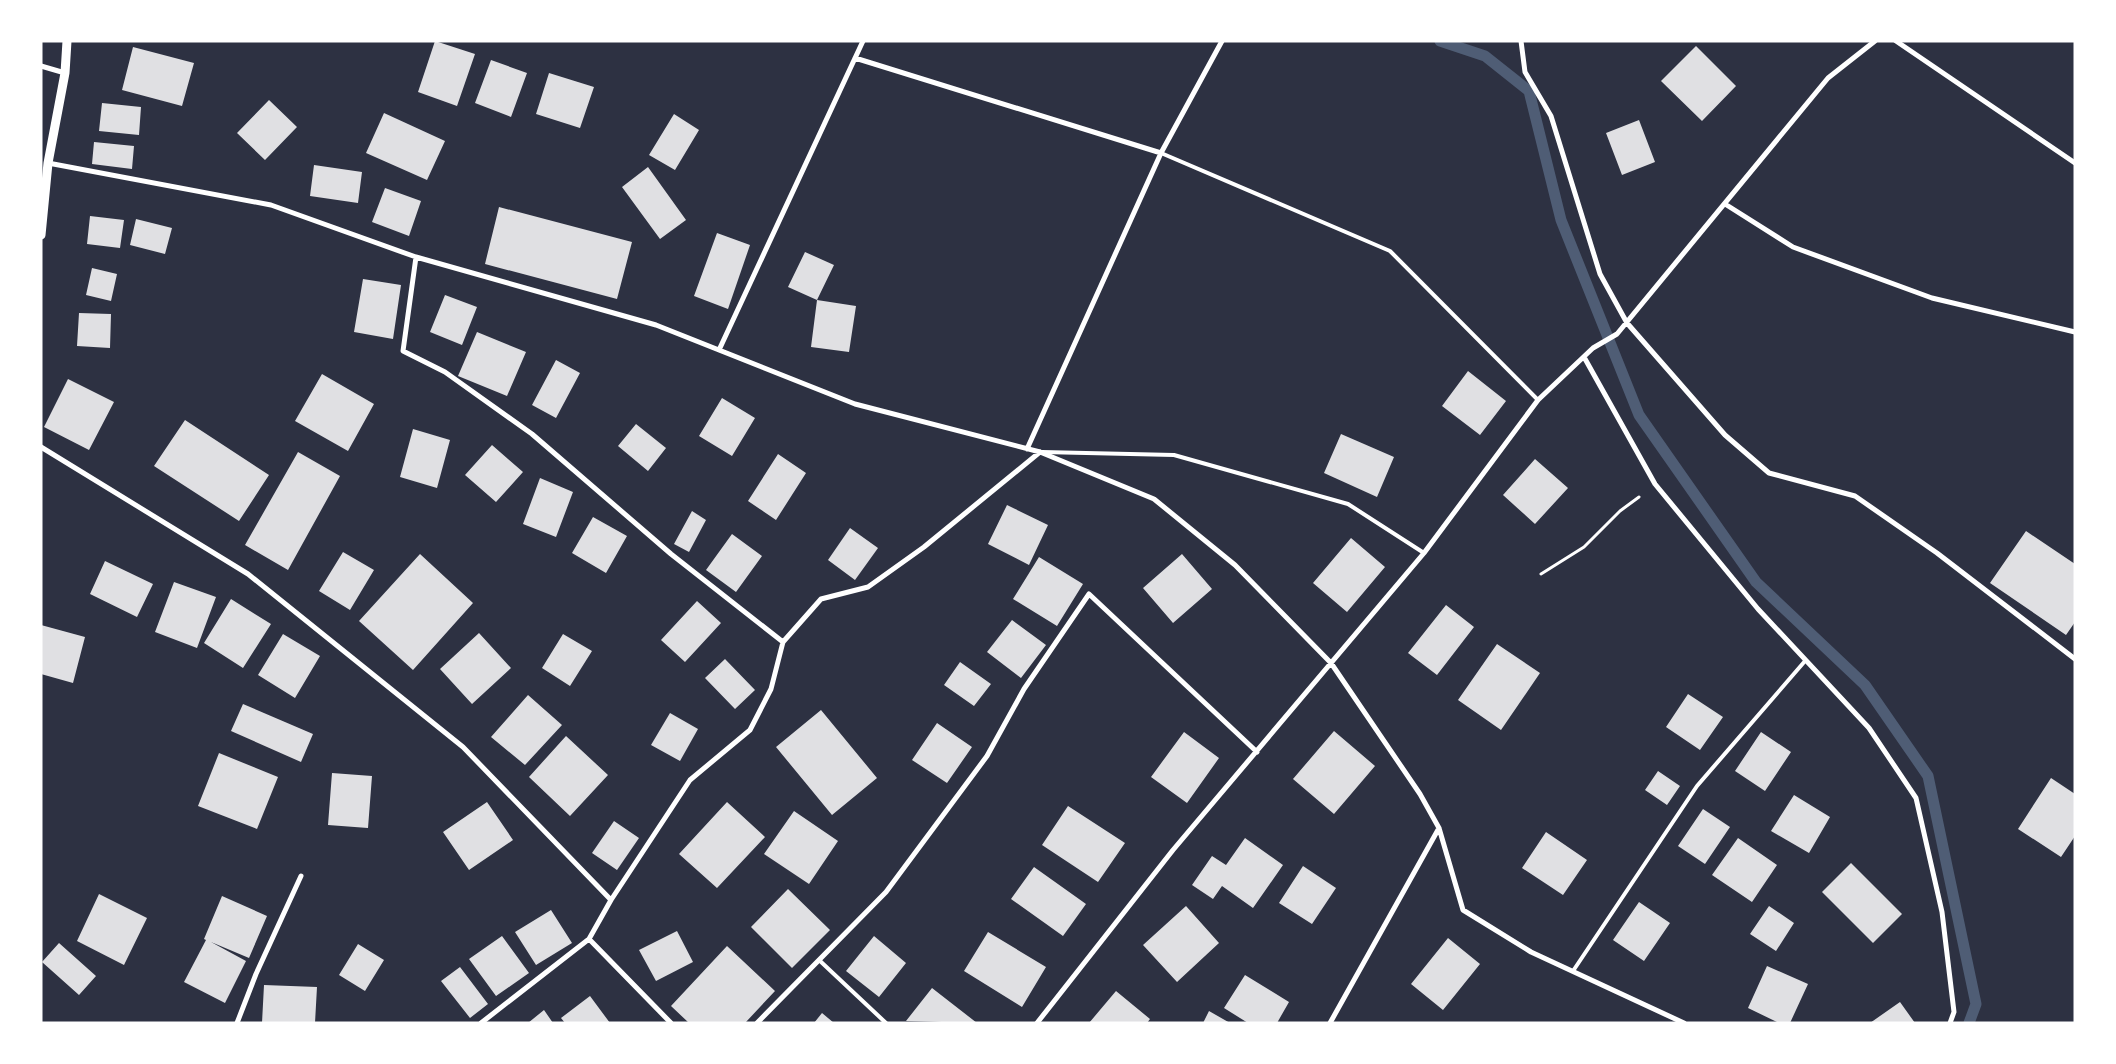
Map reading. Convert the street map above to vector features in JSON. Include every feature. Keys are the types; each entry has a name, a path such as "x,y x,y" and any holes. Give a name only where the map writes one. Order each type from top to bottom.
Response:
{"street":[{"path":"41,235 48,164 65,73 67,41"},
{"path":"719,350 863,41"},
{"path":"1027,448 1161,153 1222,41"},
{"path":"1521,41 1525,72 1551,116 1600,274 1627,323 1725,435 1769,473 1855,496 1938,553 2075,659"},
{"path":"1037,1023 1173,850 1424,553 1538,400 1593,348 1617,334 1828,78 1875,41"},
{"path":"1896,41 2075,163"},
{"path":"855,58 1161,153"},
{"path":"41,66 65,73"},
{"path":"48,164 270,205 416,257 656,325 855,404 1040,452 1154,500 1235,565 1331,663 1420,794 1439,828 1463,910 1531,952 1684,1023"},
{"path":"1725,204 1792,247 1932,298 2075,332"},
{"path":"416,257 403,351 445,372 532,434 671,554 782,642"},
{"path":"1584,357 1655,484 1758,609 1869,728 1916,798 1942,912 1954,1012 1950,1023"},
{"path":"41,447 248,574 463,747 611,900"},
{"path":"481,1023 589,939 611,900 690,780 750,730 771,689 782,642 821,600 868,586 924,547 1040,452"},
{"path":"757,1023 886,892 987,756 1024,689 1089,594 1257,752"},
{"path":"1330,1023 1439,828"},
{"path":"237,1023 256,974 301,876"},
{"path":"589,939 671,1023"}],"lane":[{"path":"1161,153 1390,251 1538,400"},
{"path":"1040,452 1174,455 1348,504 1424,553"},
{"path":"1573,971 1697,786 1805,661"},
{"path":"818,960 886,1023"}],"path":[{"path":"1540,574 1584,547 1620,511 1655,484"}],"building":[{"path":"435,41 475,54 457,106 418,92"},
{"path":"1696,46 1736,86 1702,121 1661,81"},
{"path":"133,47 194,63 182,106 122,90"},
{"path":"491,60 527,73 511,117 475,103"},
{"path":"549,73 594,87 580,128 536,114"},
{"path":"269,100 297,127 265,160 237,133"},
{"path":"102,103 141,107 139,135 99,131"},
{"path":"384,113 445,141 427,180 366,153"},
{"path":"674,114 699,130 675,170 649,155"},
{"path":"1639,120 1655,162 1622,175 1606,133"},
{"path":"94,142 134,146 132,169 92,164"},
{"path":"314,165 362,172 358,203 310,196"},
{"path":"648,167 686,220 660,239 622,187"},
{"path":"385,188 421,201 409,236 372,222"},
{"path":"499,207 632,242 617,299 485,264"},
{"path":"90,216 124,220 120,248 87,244"},
{"path":"136,219 172,228 165,254 130,245"},
{"path":"717,233 750,245 728,309 694,296"},
{"path":"805,252 834,265 817,300 788,287"},
{"path":"92,268 117,274 111,301 86,295"},
{"path":"363,279 401,285 393,339 354,332"},
{"path":"445,295 477,307 462,345 430,332"},
{"path":"817,300 856,306 849,352 811,347"},
{"path":"79,313 111,314 110,348 77,346"},
{"path":"477,332 526,352 507,396 458,376"},
{"path":"556,360 580,373 556,418 532,405"},
{"path":"1468,371 1506,401 1480,435 1442,406"},
{"path":"322,374 374,404 348,451 295,421"},
{"path":"68,379 114,402 89,450 44,427"},
{"path":"722,398 755,418 732,456 699,436"},
{"path":"185,420 269,475 239,521 154,466"},
{"path":"636,424 666,448 648,471 618,446"},
{"path":"413,429 450,440 437,488 400,477"},
{"path":"1341,434 1394,457 1377,497 1324,473"},
{"path":"492,445 523,472 496,502 465,475"},
{"path":"298,452 340,476 288,570 245,545"},
{"path":"778,454 806,473 776,520 748,501"},
{"path":"1535,459 1568,488 1535,524 1503,495"},
{"path":"540,478 573,492 556,537 523,524"},
{"path":"1007,505 1048,525 1029,565 988,544"},
{"path":"692,511 706,520 689,552 674,544"},
{"path":"593,517 627,536 606,573 572,553"},
{"path":"850,528 878,548 855,580 828,560"},
{"path":"2026,531 2075,564 2075,622 2066,635 1990,583"},
{"path":"732,534 762,556 736,592 706,570"},
{"path":"1351,538 1385,567 1347,612 1313,583"},
{"path":"343,552 374,570 350,610 319,591"},
{"path":"420,554 473,603 413,670 359,621"},
{"path":"1182,554 1212,589 1173,623 1143,588"},
{"path":"1039,557 1083,584 1057,626 1013,599"},
{"path":"105,561 153,584 137,617 90,594"},
{"path":"174,582 216,597 197,648 155,632"},
{"path":"231,599 271,624 243,668 204,643"},
{"path":"697,601 721,623 685,662 661,640"},
{"path":"1446,605 1474,627 1437,675 1408,653"},
{"path":"1012,620 1046,645 1021,678 987,652"},
{"path":"41,625 85,637 73,683 41,674"},
{"path":"479,633 511,668 472,704 440,669"},
{"path":"283,634 320,656 295,698 258,675"},
{"path":"563,634 592,651 570,686 542,668"},
{"path":"1497,644 1540,673 1501,730 1458,700"},
{"path":"725,659 755,690 735,709 705,678"},
{"path":"960,662 991,684 974,706 944,685"},
{"path":"1688,694 1723,717 1700,750 1666,727"},
{"path":"528,695 562,725 525,765 491,737"},
{"path":"243,704 313,734 301,762 231,731"},
{"path":"821,710 877,778 832,815 776,747"},
{"path":"670,713 698,729 680,761 651,745"},
{"path":"937,723 972,747 947,783 912,760"},
{"path":"1334,731 1375,766 1334,814 1293,779"},
{"path":"1184,732 1219,758 1187,803 1151,777"},
{"path":"1761,732 1791,752 1765,791 1735,771"},
{"path":"566,736 608,775 570,816 529,777"},
{"path":"219,753 278,777 257,829 198,806"},
{"path":"1658,771 1680,786 1667,805 1645,790"},
{"path":"332,773 372,776 368,828 328,825"},
{"path":"2051,778 2075,794 2075,836 2061,857 2018,829"},
{"path":"1794,795 1830,817 1809,853 1771,831"},
{"path":"487,802 513,840 469,870 443,832"},
{"path":"727,802 765,837 717,888 679,854"},
{"path":"1068,806 1125,843 1098,882 1042,845"},
{"path":"1703,809 1730,827 1705,864 1678,846"},
{"path":"794,811 838,841 809,884 764,854"},
{"path":"614,821 639,838 617,870 592,853"},
{"path":"1546,832 1587,860 1563,895 1522,868"},
{"path":"1245,838 1283,865 1253,908 1222,886 1213,899 1192,885 1212,856 1226,865"},
{"path":"1738,838 1777,865 1752,902 1712,875"},
{"path":"1851,863 1902,914 1873,943 1822,892"},
{"path":"1303,866 1336,888 1312,924 1279,903"},
{"path":"1034,867 1086,904 1063,936 1011,899"},
{"path":"788,889 830,930 792,968 751,927"},
{"path":"99,894 147,918 124,965 77,941"},
{"path":"222,896 267,916 249,958 211,942 246,961 225,1003 184,982 206,940 204,939"},
{"path":"1639,902 1670,923 1644,961 1613,940"},
{"path":"1186,906 1219,943 1177,982 1143,945"},
{"path":"1769,906 1794,923 1776,951 1750,934"},
{"path":"551,910 572,943 536,965 515,932"},
{"path":"677,931 693,962 656,981 639,950"},
{"path":"988,932 1046,967 1022,1007 964,971"},
{"path":"502,936 529,973 496,996 469,959"},
{"path":"874,936 906,963 879,997 846,971"},
{"path":"1448,938 1480,964 1443,1010 1411,984"},
{"path":"59,943 96,976 79,995 42,962"},
{"path":"358,944 384,960 365,991 339,975"},
{"path":"727,946 775,991 745,1023 689,1023 671,1006"},
{"path":"1767,966 1808,984 1790,1023 1779,1023 1748,1008"},
{"path":"460,967 488,1004 470,1018 441,981"},
{"path":"1245,975 1289,1002 1277,1023 1248,1023 1224,1008"},
{"path":"264,985 317,987 315,1023 262,1023"},
{"path":"932,988 977,1023 906,1021"},
{"path":"1116,991 1150,1019 1147,1023 1089,1023"},
{"path":"590,996 610,1023 565,1023 561,1018"},
{"path":"1900,1002 1915,1023 1870,1023"},
{"path":"544,1010 553,1023 528,1023"},
{"path":"1209,1011 1230,1023 1203,1023"},
{"path":"822,1013 834,1023 814,1023"}],"waterway":[{"path":"1440,41 1485,56 1529,91 1561,220 1639,415 1756,582 1865,685 1928,776 1976,1004 1969,1023"}]}
